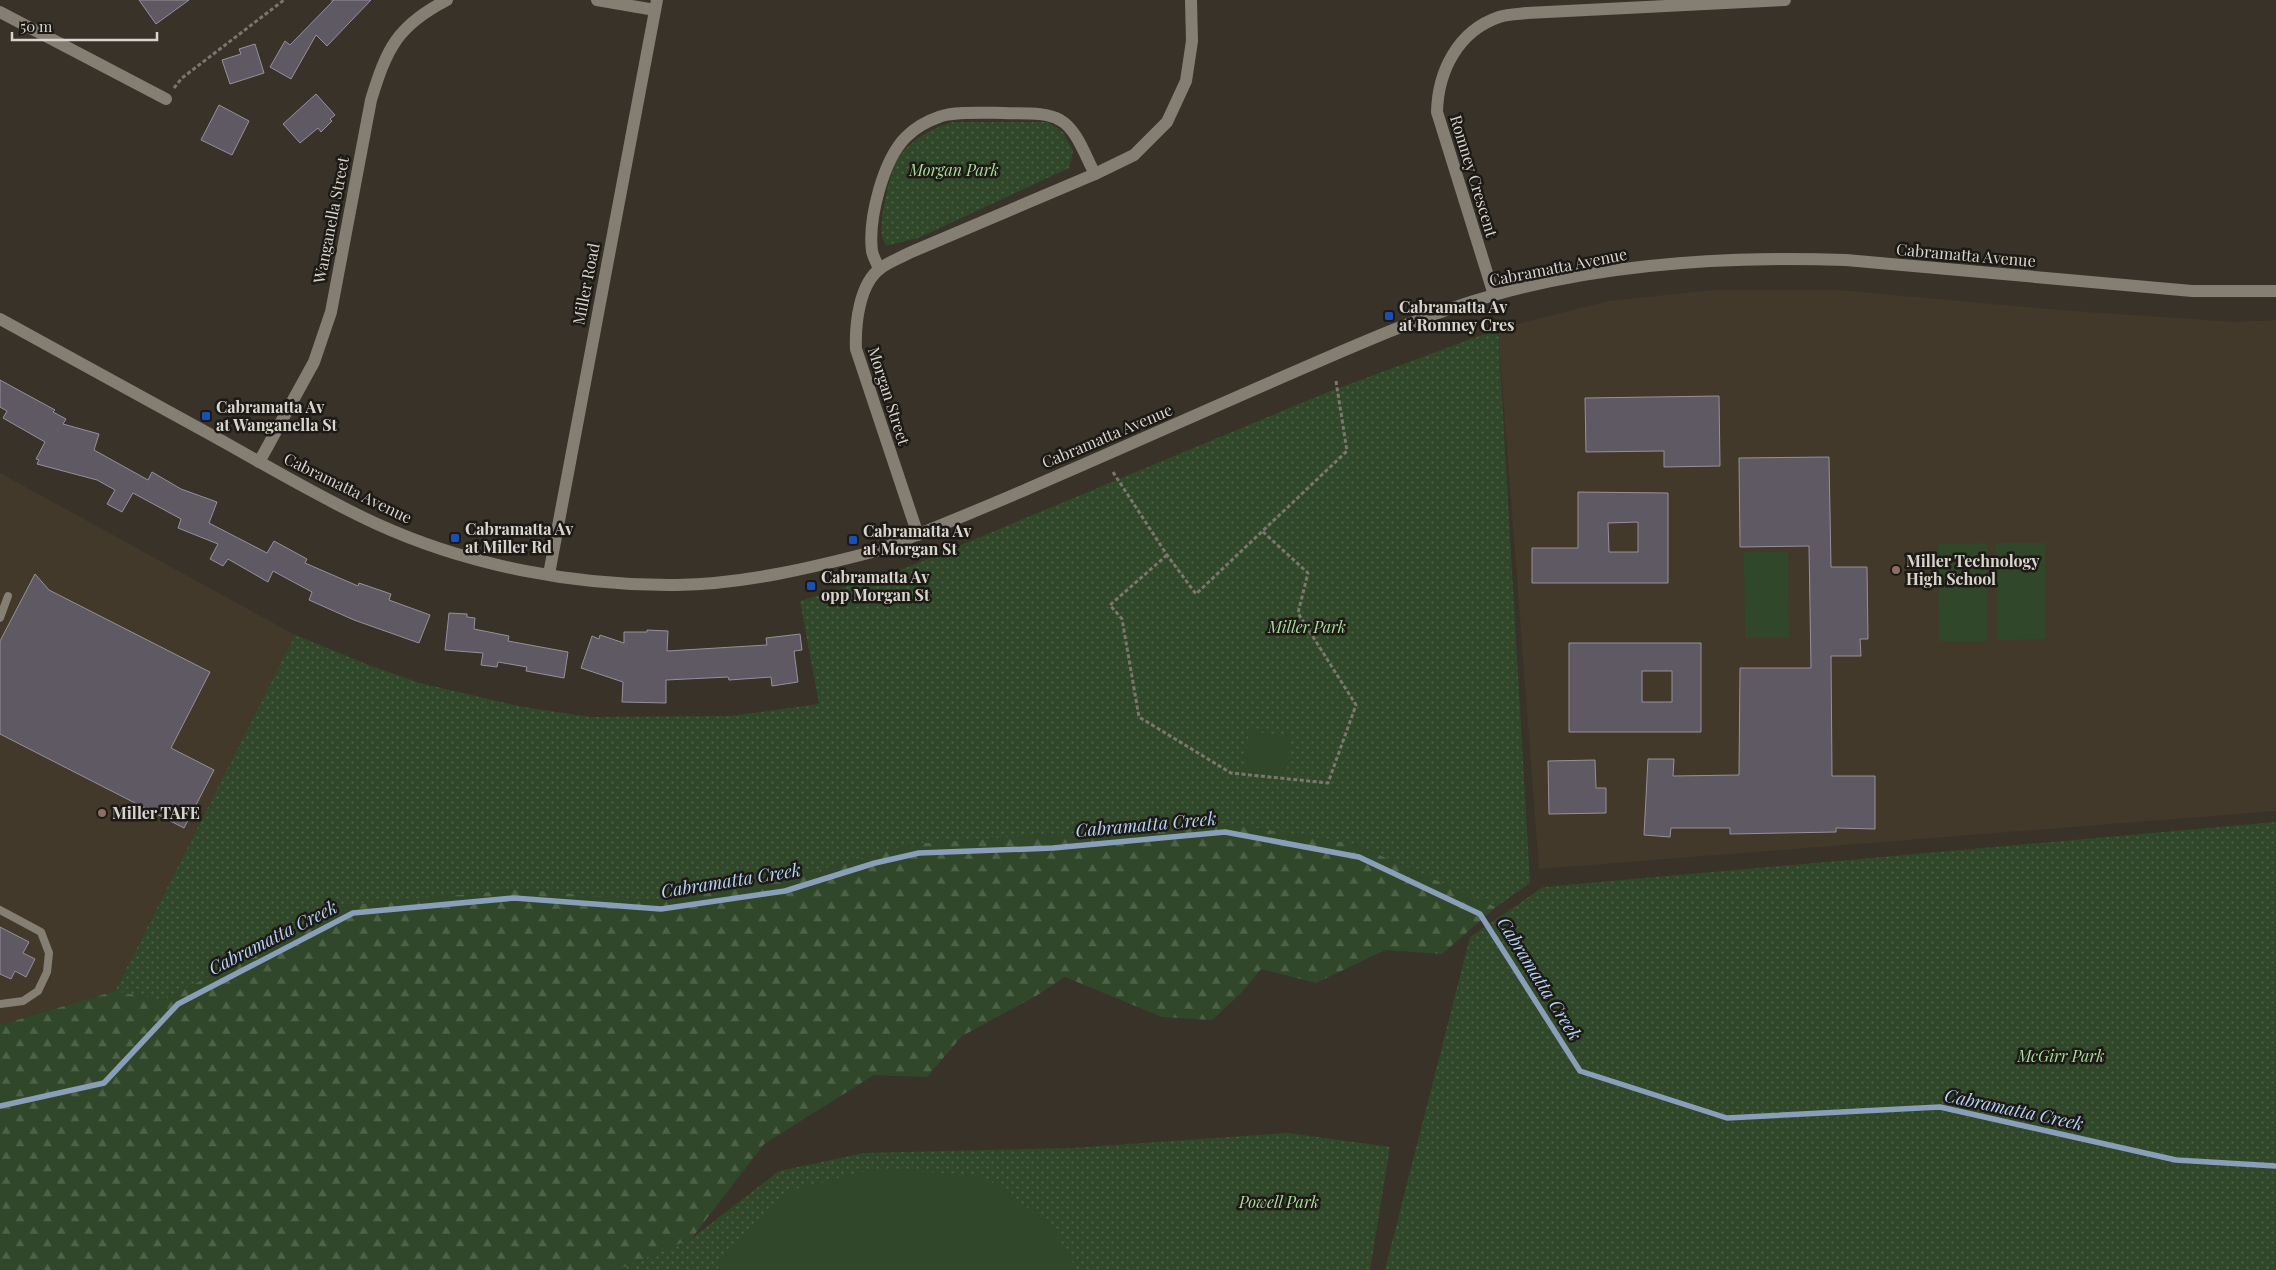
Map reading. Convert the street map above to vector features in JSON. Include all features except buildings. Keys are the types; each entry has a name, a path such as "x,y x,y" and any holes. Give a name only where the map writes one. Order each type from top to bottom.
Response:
{"street":[{"name":"Wanganella Street","path":"259,462 314,362 331,312 371,100 381,68 394,41 412,22 447,0"},
{"path":"597,0 656,5"},
{"path":"1095,174 1073,134 1059,120 1021,114 941,116 921,125 906,137 890,159 881,184 872,232 872,253 879,269 909,253 1095,174 1134,155 1167,122 1186,81 1192,41 1191,0"},
{"name":"Romney Crescent","path":"1494,295 1437,112 1438,93 1442,76 1452,54 1468,35 1484,24 1501,17 1526,13 1785,0"},
{"name":"Miller Road","path":"549,574 656,5"},
{"path":"0,12 166,98"},
{"name":"Cabramatta Avenue","path":"0,319 259,462 360,515 412,538 495,564 549,574 624,583 676,584 719,582 807,569 876,552 1392,330 1494,295 1559,280 1645,266 1714,260 1791,258 1846,260 2192,291 2276,291"},
{"name":"Morgan Street","path":"879,269 870,280 858,310 855,328 856,349 918,535"}],"lane":[{"path":"0,618 8,596"},
{"path":"0,910 41,932 50,953 48,972 38,991 23,1001 0,1004"}],"path":[{"path":"166,98 182,78 284,0"},
{"path":"1113,472 1167,555 1196,594 1347,451 1336,381"},
{"path":"1167,555 1110,605 1122,620 1139,717 1231,773 1328,783 1356,705 1298,613 1308,573 1262,531"}],"shaded area":[{"name":"Miller Technology High School","path":"1714,290 1837,290 2059,310 2236,322 2276,320 2276,811 1539,869 1498,329 1608,301"},
{"name":"Miller TAFE","path":"0,473 295,635 115,991 0,1025"}],"green space":[{"name":"Morgan Park","path":"953,122 1048,122 1063,132 1073,151 1069,168 918,238 886,246 882,236 882,218 892,173 899,157 923,135"},
{"name":"Miller Park","path":"1498,329 1530,883 1496,907 1355,844 1226,823 911,844 782,881 656,901 520,889 348,905 163,1000 115,991 295,635 374,667 420,683 518,706 590,717 731,716 819,704 800,601 908,567 1328,392"},
{"path":"1987,543 1987,641 1939,641 1938,544"},
{"path":"1996,543 2045,543 2045,639 1997,640"},
{"path":"1744,552 1788,552 1789,638 1745,638"},
{"path":"1249,731 1291,736 1286,779 1243,775"},
{"name":"McGirr Park","path":"2276,822 2276,1270 1385,1270 1470,937 1543,887"},
{"path":"1226,823 1355,844 1496,907 1442,954 1385,950 1316,983 1261,969 1239,995 1212,1020 1162,1017 1065,977 1036,996 962,1036 927,1077 874,1075 764,1144 691,1239 617,1270 0,1270 0,1025 115,991 163,1000 348,905 520,889 656,901 782,881 911,844"},
{"name":"Powell Park","path":"1288,1133 1390,1147 1370,1270 617,1270 691,1239 779,1171 864,1153 1072,1148"},
{"path":"874,1169 982,1175 1051,1225 1077,1270 718,1270 720,1263 785,1192"}],"waterway":[{"name":"Cabramatta Creek","path":"0,1106 104,1083 178,1004 353,913 514,898 661,909 785,891 875,863 919,853 1053,848 1225,832 1359,857 1480,914 1580,1071 1727,1118 1940,1107 2176,1160 2276,1166"}],"place":[{"name":"Cabramatta Av at Romney Cres","path":"1389,316"},
{"name":"Cabramatta Av at Wanganella St","path":"206,416"},
{"name":"Cabramatta Av at Miller Rd","path":"455,538"},
{"name":"Cabramatta Av at Morgan St","path":"853,540"},
{"name":"Miller Technology High School","path":"1896,570"},
{"name":"Cabramatta Av opp Morgan St","path":"811,586"},
{"name":"Miller TAFE","path":"102,813"}]}
